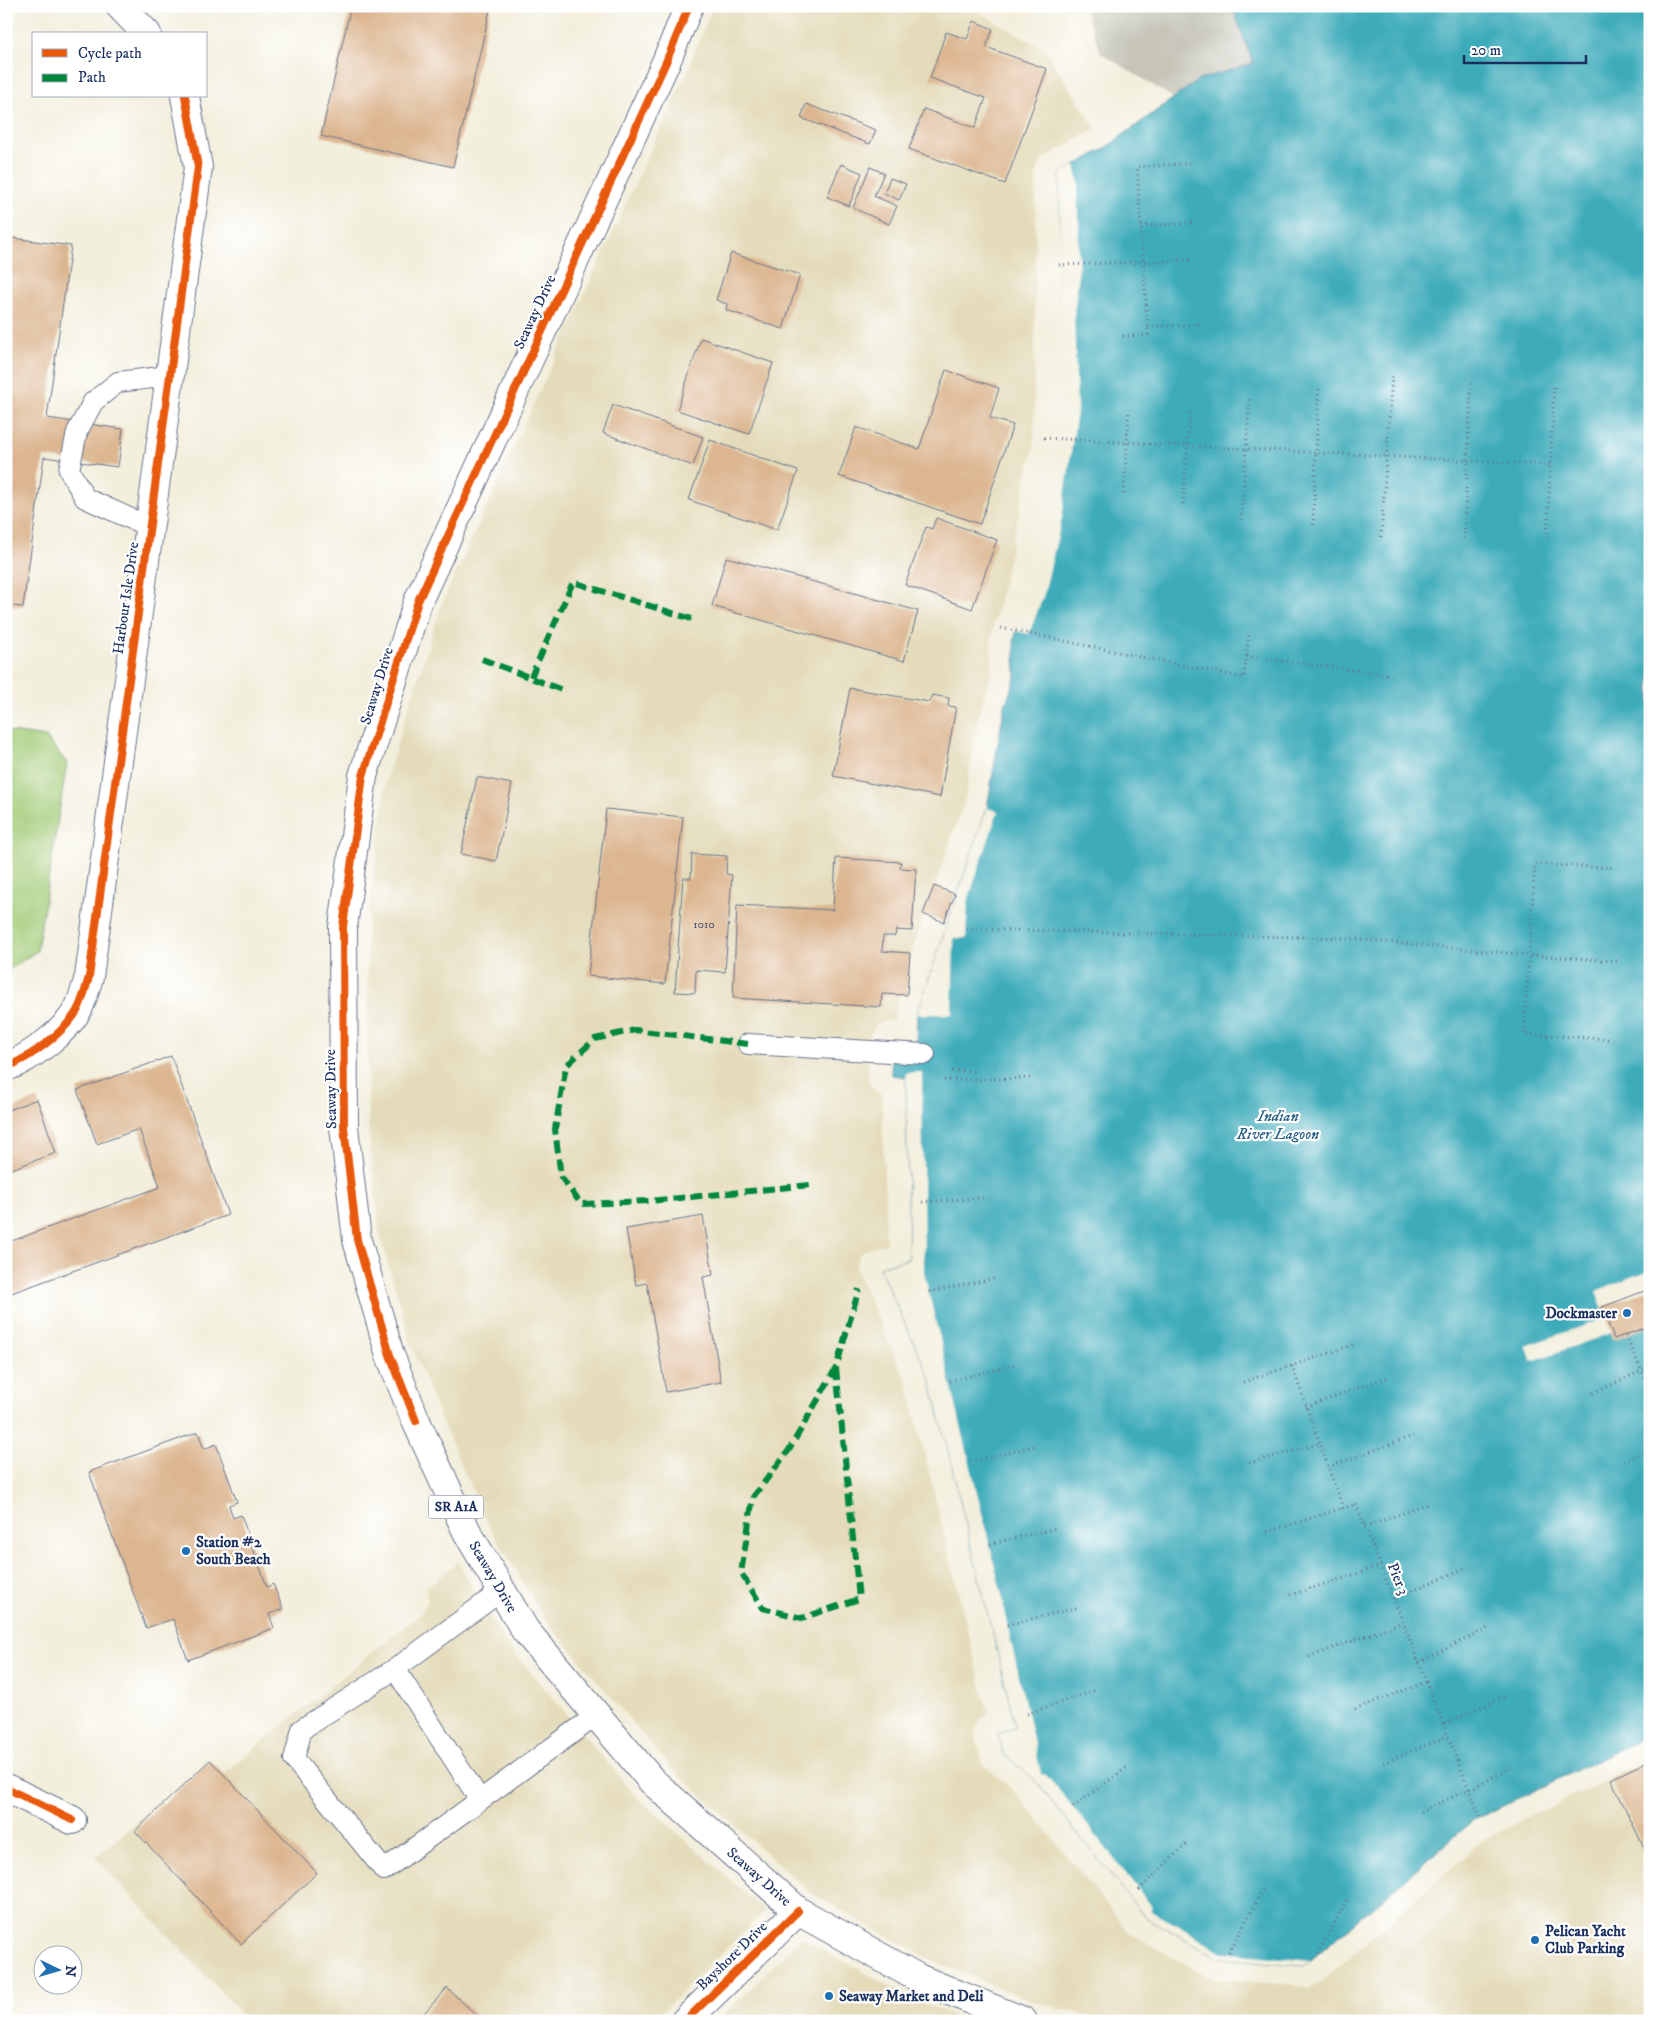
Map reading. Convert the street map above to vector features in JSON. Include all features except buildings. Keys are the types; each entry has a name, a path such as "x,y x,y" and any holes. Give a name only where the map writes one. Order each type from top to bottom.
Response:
{"main road":[{"path":"120,6 145,32"},
{"name":"Seaway Drive","path":"688,6 666,62 418,601 363,776 343,927 344,1127 357,1240 390,1355 416,1420 467,1532 524,1630 652,1781 798,1911 920,1979 1023,2021"},
{"name":"Harbour Isle Drive","path":"6,1067 16,1063 54,1038 78,1009 89,977 198,167 185,98"},
{"path":"6,1788 72,1820"},
{"name":"Bayshore Drive","path":"684,2021 798,1911"}],"lane":[{"path":"149,527 85,498 69,470 77,432 93,402 118,382 169,376"},
{"path":"748,1044 924,1054"},
{"path":"502,1591 396,1670 302,1729 294,1759 384,1870 596,1715"},
{"path":"396,1670 480,1800"}],"path":[{"path":"1123,336 1148,335 1137,166 1193,163"},
{"path":"1141,226 1192,223"},
{"path":"1060,264 1194,260"},
{"path":"1148,327 1201,324"},
{"path":"1380,537 1392,376"},
{"path":"1464,539 1471,384"},
{"path":"1547,538 1554,385"},
{"path":"1313,525 1315,453 1320,388"},
{"path":"1241,520 1250,398"},
{"path":"1124,494 1129,409"},
{"path":"1183,504 1190,412"},
{"path":"1044,438 1550,466"},
{"path":"1001,628 1244,678 1249,634"},
{"path":"1247,656 1392,675"},
{"path":"1608,1039 1524,1034 1534,864 1614,868"},
{"path":"967,929 1343,938 1617,961"},
{"path":"939,1080 1032,1078"},
{"path":"922,1202 992,1197"},
{"path":"929,1292 997,1278"},
{"path":"1626,1336 1650,1390"},
{"path":"1243,1382 1353,1344"},
{"path":"950,1381 1018,1364"},
{"path":"1267,1532 1343,1508 1292,1366"},
{"path":"1593,1393 1650,1366"},
{"path":"1306,1407 1388,1377"},
{"path":"1328,1467 1413,1436"},
{"path":"1248,1463 1320,1444"},
{"path":"970,1462 1038,1445"},
{"path":"1624,1461 1650,1449"},
{"path":"1365,1527 1430,1503"},
{"path":"990,1544 1057,1528"},
{"path":"1290,1594 1381,1566"},
{"path":"1394,1598 1468,1567"},
{"path":"1007,1626 1076,1608"},
{"path":"1309,1657 1403,1622"},
{"path":"1419,1662 1490,1626"},
{"path":"1355,1709 1426,1682"},
{"path":"1027,1714 1096,1690"},
{"path":"1444,1724 1504,1697"},
{"path":"1382,1763 1448,1736"},
{"path":"1072,1807 1129,1766"},
{"path":"1420,1812 1470,1790 1512,1767"},
{"path":"1139,1890 1188,1842"},
{"path":"1229,1952 1265,1886"},
{"path":"1318,1954 1347,1899"}],"shaded area":[{"path":"713,6 968,6 1044,49 1096,128 1042,160 1036,173 1034,446 991,636 992,673 981,705 964,803 912,951 895,1008 894,1020 880,1023 874,1027 869,1039 868,1080 875,1091 882,1095 886,1243 865,1250 859,1255 855,1268 907,1382 988,1713 980,1719 975,1731 983,1764 1016,1793 1126,1929 1133,1935 1205,1975 1215,1978 1309,1987 1321,1982 1486,1838 1650,1759 1650,2021 1103,2021 1032,2001 931,1960 812,1894 670,1767 545,1619 488,1524 438,1413 413,1349 380,1236 368,1126 367,929 386,780 440,608 687,71"},
{"path":"1084,6 1232,6 1253,63 1198,80 1173,98 1101,53"},
{"path":"458,1562 506,1643 633,1793 765,1911 652,2021 248,2021 95,1857 162,1802 177,1806 191,1800 421,1613 428,1601 426,1588"},
{"path":"802,1938 911,1998 967,2021 717,2021"}],"green space":[{"path":"6,731 46,737 67,763 37,951 6,972"}],"water":[{"name":"Indian River Lagoon","path":"1232,6 1650,6 1650,1735 1472,1821 1304,1966 1218,1957 1145,1917 1034,1779 1003,1754 998,1733 1016,1728 930,1377 879,1267 909,1259 906,1077 891,1075 892,1041 916,1042 917,1014 987,808 1004,708 1016,676 1014,641 1058,448 1060,174 1104,149 1198,80 1253,63"}],"pier":[{"path":"1075,165 1079,184 1077,196 1079,219 1078,281 1074,313 1077,410 1062,518 1044,594 1029,634 1016,631 1019,605 1056,448 1060,174"},
{"path":"987,808 998,811 968,900 966,938 954,938 952,1014 917,1014"},
{"path":"922,1072 924,1273 1004,1604 1041,1774 1046,1775 1073,1807 1153,1908 1151,1910 1223,1952 1310,1961 1304,1966 1218,1957 1145,1917 1034,1779 1003,1754 998,1733 1016,1728 930,1377 879,1267 909,1259 906,1073"},
{"path":"1650,1270 1650,1326 1614,1339 1611,1333 1532,1361 1526,1346 1606,1318 1596,1291"}],"marked path":[{"path":"531,677 573,582 692,619"},
{"path":"482,659 562,690"},
{"path":"748,1044 635,1030 595,1039 566,1066 555,1129 561,1177 581,1204 650,1201 810,1185"},
{"path":"836,1368 859,1599 802,1618 763,1608 741,1573 753,1497 789,1450 836,1368 859,1289"}],"cycle path":[{"path":"416,1421 390,1355 357,1240 344,1127 343,927 363,776 418,601 666,62 689,6"},
{"path":"6,1067 37,1050 67,1025 79,1007 89,977 198,167 185,98"},
{"path":"6,1788 72,1820"},
{"path":"685,2021 798,1911"}],"place":[{"name":"Dockmaster","path":"1627,1313"},
{"name":"Station #2 South Beach","path":"186,1551"},
{"name":"Pelican Yacht Club Parking","path":"1535,1940"},
{"name":"Seaway Market and Deli","path":"829,1996"}]}
